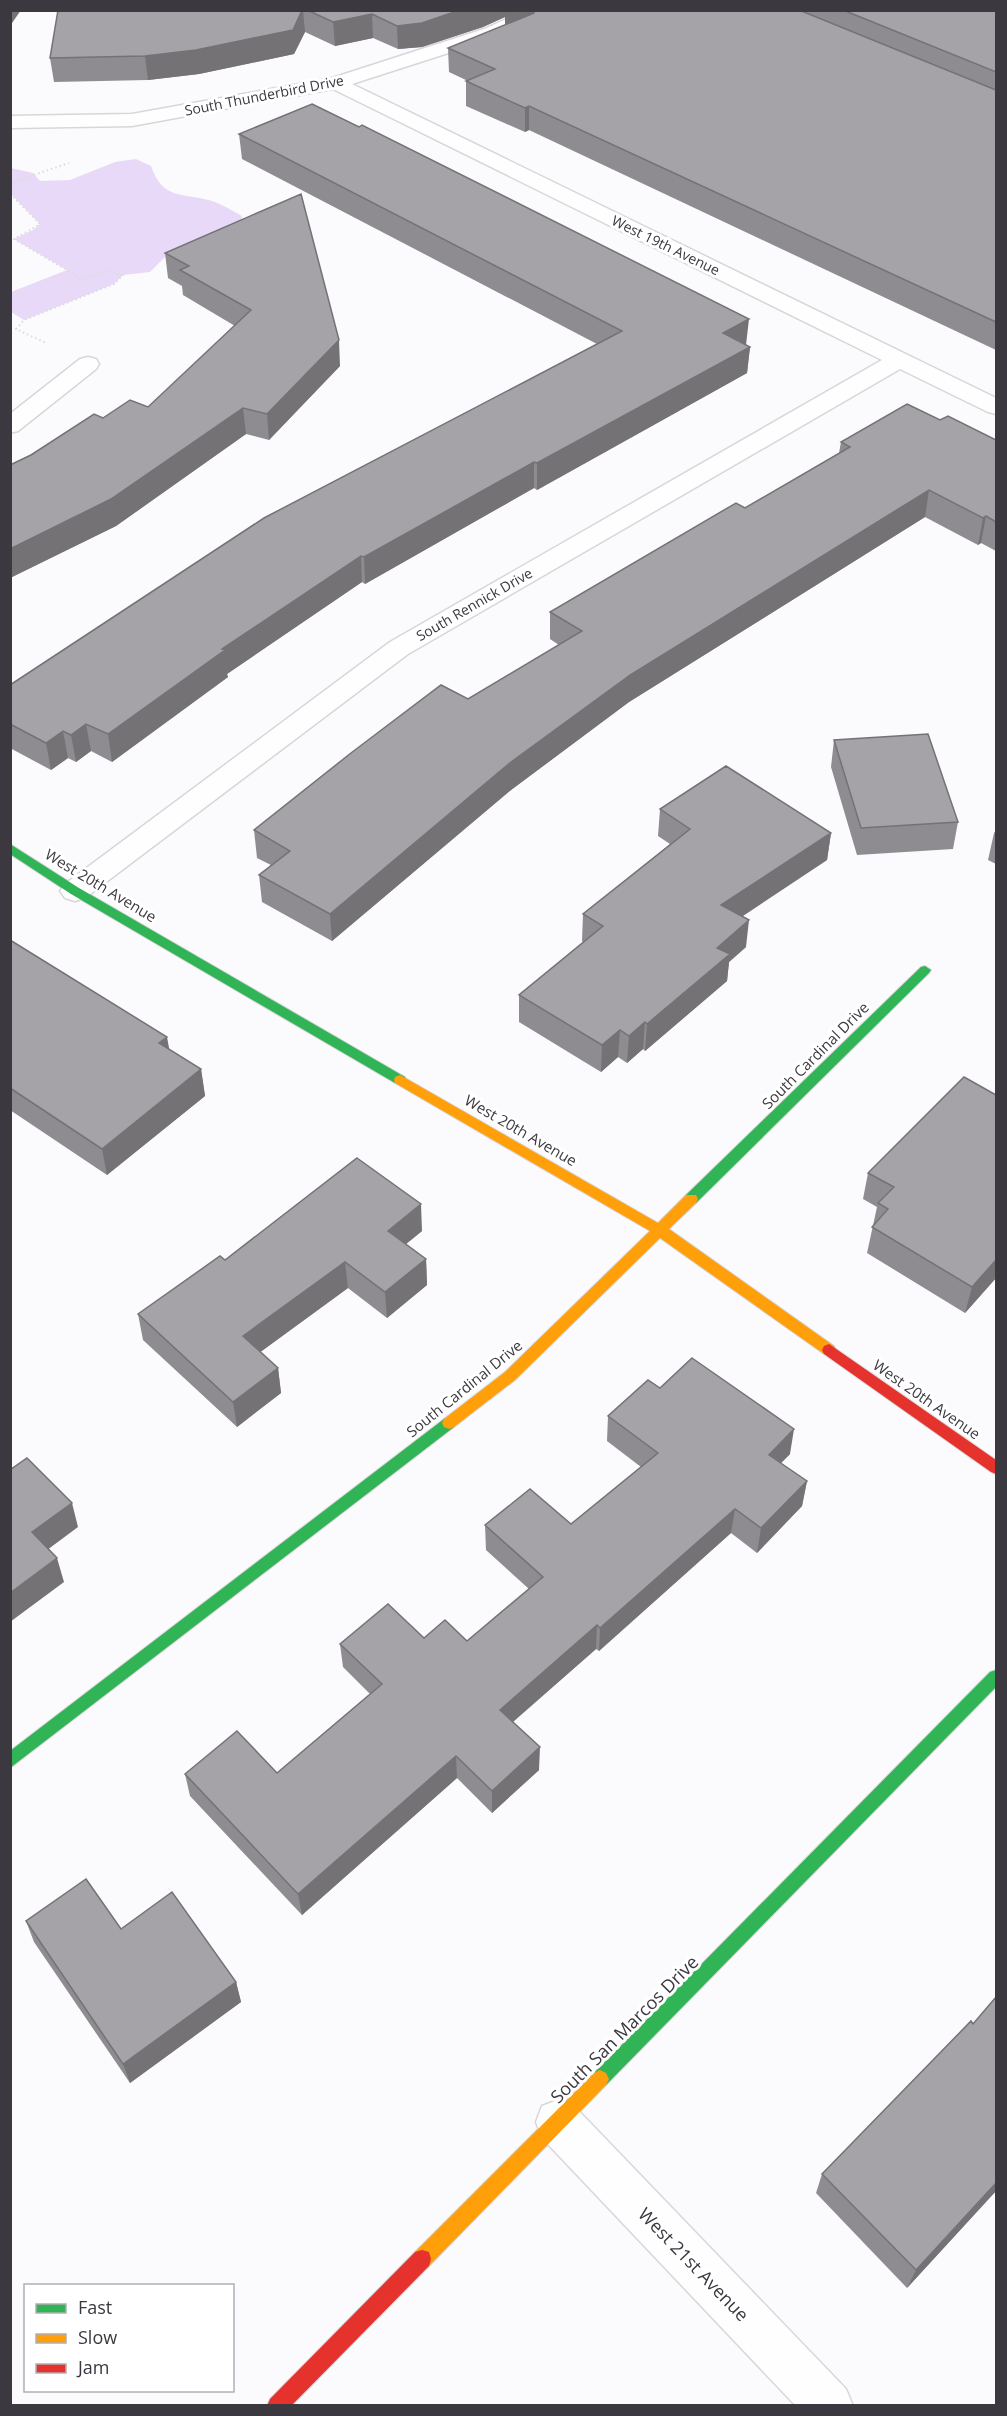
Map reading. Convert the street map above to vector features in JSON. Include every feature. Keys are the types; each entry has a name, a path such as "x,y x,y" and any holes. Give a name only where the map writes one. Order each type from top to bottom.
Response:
{"street":[{"name":"South Thunderbird Drive","path":"10,122 132,120 335,83 491,33 544,10"},
{"name":"West 19th Avenue","path":"335,83 996,407"},
{"name":"South Rennick Drive","path":"75,891 399,648 900,359"},
{"path":"10,426 88,364"},
{"name":"West 20th Avenue","path":"10,848 75,891 661,1231 996,1468"},
{"name":"South Cardinal Drive","path":"10,1761 510,1376 661,1231 925,970"},
{"name":"South San Marcos Drive","path":"277,2406 996,1677"},
{"name":"West 21st Avenue","path":"558,2122 829,2406"}],"path":[{"path":"10,194 40,224 33,230 14,238 82,279 104,270 114,269 123,275 114,284 24,320 16,329 88,364"}],"shaded area":[{"path":"136,159 151,166 161,185 168,190 216,202 242,216 238,235 171,251 150,272 123,275 114,284 24,320 11,312 11,292 67,270 14,239 40,224 11,194 11,168 33,173 40,181 70,180 115,162"}],"building":[{"path":"58,10 302,10 293,30 196,50 145,56 50,58"},
{"path":"307,10 460,10 422,23 397,26 372,14 333,22"},
{"path":"533,10 799,10 996,90 996,322 529,106 525,108 466,81 495,69 448,48 534,13"},
{"path":"843,10 996,10 996,72"},
{"path":"312,104 359,127 362,125 749,319 723,333 750,347 537,463 534,462 364,557 361,556 222,649 225,650 108,734 86,724 71,735 63,731 46,743 10,724 10,685 264,518 622,331 239,134"},
{"path":"301,194 339,340 267,414 243,408 111,499 10,549 10,465 31,455 94,414 103,418 130,400 148,407 251,310 180,270 189,266 165,253"},
{"path":"907,404 940,420 948,416 996,440 996,522 986,516 983,518 929,490 630,675 511,762 330,914 259,875 290,851 254,830 441,685 468,699 582,631 550,612 736,503 745,508 850,447 841,442"},
{"path":"928,734 958,822 861,828 834,740"},
{"path":"726,766 831,833 721,905 749,920 717,948 730,954 647,1024 645,1022 629,1036 620,1030 602,1045 519,995 603,926 583,914 690,829 660,809"},
{"path":"10,940 167,1037 159,1043 201,1069 102,1149 10,1088"},
{"path":"964,1077 996,1095 996,1260 972,1287 872,1227 888,1209 878,1203 894,1187 868,1173"},
{"path":"357,1158 421,1204 388,1231 426,1259 385,1292 345,1262 243,1336 278,1368 233,1402 138,1314 220,1256 225,1260"},
{"path":"692,1358 794,1429 769,1455 807,1481 761,1528 735,1509 600,1628 597,1625 500,1710 540,1747 492,1791 456,1756 298,1894 185,1774 237,1731 277,1773 382,1684 340,1644 388,1604 424,1638 445,1620 467,1641 543,1577 485,1525 530,1489 571,1524 658,1453 608,1416 648,1380 660,1388"},
{"path":"27,1458 72,1503 32,1532 57,1558 10,1593 10,1470"},
{"path":"86,1879 121,1929 172,1892 236,1982 123,2064 26,1921"},
{"path":"996,1997 996,2183 916,2270 822,2174 971,2021 973,2024"}],"traffic: fast":[{"path":"10,848 75,891 400,1080"},
{"path":"691,1199 925,970"},
{"path":"10,1761 449,1423"},
{"path":"600,2079 996,1677"}],"traffic: slow":[{"path":"400,1080 661,1231 829,1350"},
{"path":"449,1423 510,1376 691,1199"},
{"path":"422,2259 600,2079"}],"traffic: jam":[{"path":"829,1350 996,1468"},
{"path":"277,2406 422,2259"}]}
